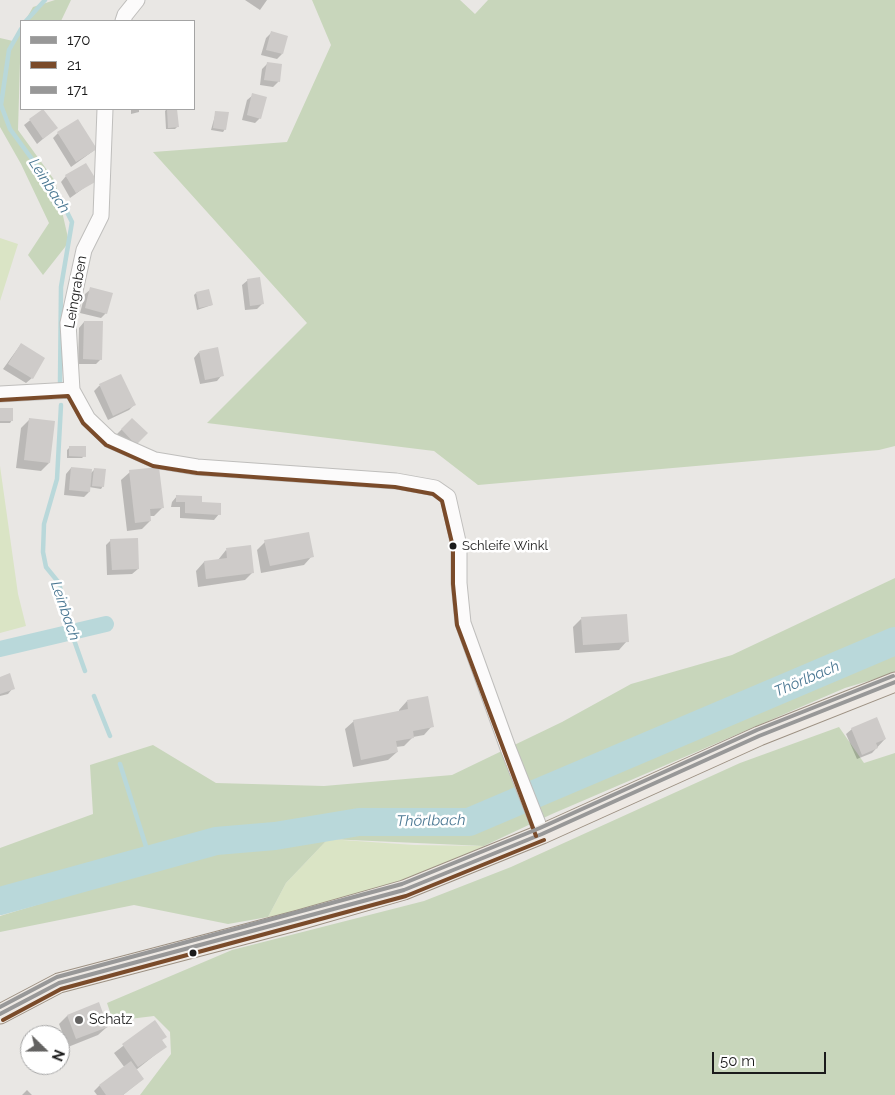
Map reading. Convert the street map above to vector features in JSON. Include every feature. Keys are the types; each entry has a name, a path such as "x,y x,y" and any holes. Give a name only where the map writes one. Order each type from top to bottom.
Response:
{"main road":[{"path":"0,1014 59,983 290,923 404,890 759,736 895,682"}],"street":[{"path":"123,20 125,15 138,0"},
{"name":"Leingraben","path":"72,390 68,323 84,250 101,216 105,110"},
{"path":"0,394 72,390 88,419 110,440 155,460 197,467 396,481 435,488 448,497 459,546 459,583 463,623 508,748 541,830"}],"green space":[{"path":"55,0 71,0 61,20 26,20 33,7"},
{"path":"312,0 460,0 475,14 488,0 895,0 895,446 879,450 478,485 434,451 207,423 307,323 153,152 287,142 331,45"},
{"path":"20,30 18,130 55,181 69,242 43,275 28,255 49,223 21,164 0,127 0,38 13,41"},
{"path":"0,238 18,244 0,301"},
{"path":"0,466 18,594 26,626 0,633"},
{"path":"895,578 895,630 463,815 354,810 212,833 112,858 0,894 0,848 93,814 90,765 153,745 216,783 324,786 452,775 562,722 631,684 732,655"},
{"path":"895,651 895,673 845,688 552,814 484,846 328,839 286,883 268,917 228,924 134,905 0,932 0,916 181,861 320,834 471,827"},
{"path":"839,727 864,763 895,753 895,1095 140,1095 171,1054 170,1032 154,1016 113,1021 107,1003 232,950 424,901 511,867 740,763"},
{"path":"328,839 414,845 484,846 419,877 336,903 268,917 286,883"}],"building":[{"path":"271,31 288,36 283,54 266,50"},
{"path":"267,62 282,64 280,82 264,80"},
{"path":"252,93 267,97 261,119 247,115"},
{"path":"44,110 58,128 43,139 29,119"},
{"path":"167,110 177,110 179,127 168,128"},
{"path":"215,111 229,112 226,130 213,128"},
{"path":"78,119 97,149 76,162 57,132"},
{"path":"86,163 97,181 76,193 65,175"},
{"path":"260,277 264,304 250,306 247,279"},
{"path":"90,287 113,293 107,314 85,308"},
{"path":"209,289 213,305 199,308 196,292"},
{"path":"84,321 103,321 102,360 83,359"},
{"path":"21,343 45,358 33,379 8,364"},
{"path":"218,347 224,376 205,380 199,351"},
{"path":"121,374 136,405 113,416 99,384"},
{"path":"0,408 13,408 13,421 0,421"},
{"path":"29,418 55,421 50,463 24,460"},
{"path":"132,418 148,433 136,445 121,429"},
{"path":"69,446 86,446 86,457 69,456"},
{"path":"71,467 92,469 90,492 69,490"},
{"path":"159,467 164,508 150,509 151,521 135,523 129,470"},
{"path":"94,468 106,469 104,487 92,486"},
{"path":"176,495 202,496 202,502 221,503 221,515 185,513 185,502 176,502"},
{"path":"309,532 314,557 270,566 264,540"},
{"path":"138,538 139,569 112,570 110,539"},
{"path":"251,545 254,573 206,579 204,561 227,558 226,548"},
{"path":"627,614 629,642 583,645 581,617"},
{"path":"10,673 15,689 0,694 0,677"},
{"path":"428,696 434,727 413,731 414,738 396,741 398,752 361,760 353,720 408,709 407,700"},
{"path":"877,717 886,739 876,743 878,748 862,755 851,728"},
{"path":"99,1002 108,1027 76,1039 67,1015"},
{"path":"155,1020 167,1037 162,1040 167,1047 138,1067 122,1044"},
{"path":"131,1061 144,1079 123,1095 106,1095 99,1085"}],"waterway":[{"name":"Leinbach","path":"27,20 45,0"},
{"name":"Leinbach","path":"20,31 9,50 1,105 10,129 59,196 72,222 61,287 60,382"},
{"name":"Leinbach","path":"61,405 57,479 44,524 43,552 46,567 59,583 69,626 85,671"},
{"path":"0,649 106,624"},
{"name":"Thörlbach","path":"0,901 216,841 275,836 359,822 469,822 895,641"},
{"name":"Leinbach","path":"94,696 110,736"},
{"name":"Leinbach","path":"120,764 150,859"}],"transit line":[{"name":"21","path":"0,400 68,396 83,423 106,445 153,466 197,473 395,487 433,494 442,501 453,547 453,584 457,625 536,836"},
{"name":"171","path":"0,1007 57,977 402,884 540,828 757,730 893,676"},
{"name":"170","path":"0,1014 59,983 404,890 542,834 759,736 895,682"},
{"name":"21","path":"3,1020 61,989 406,896 544,840"}],"place":[{"name":"Schleife Winkl","path":"453,546"},
{"name":"Schatz","path":"79,1020"}]}
